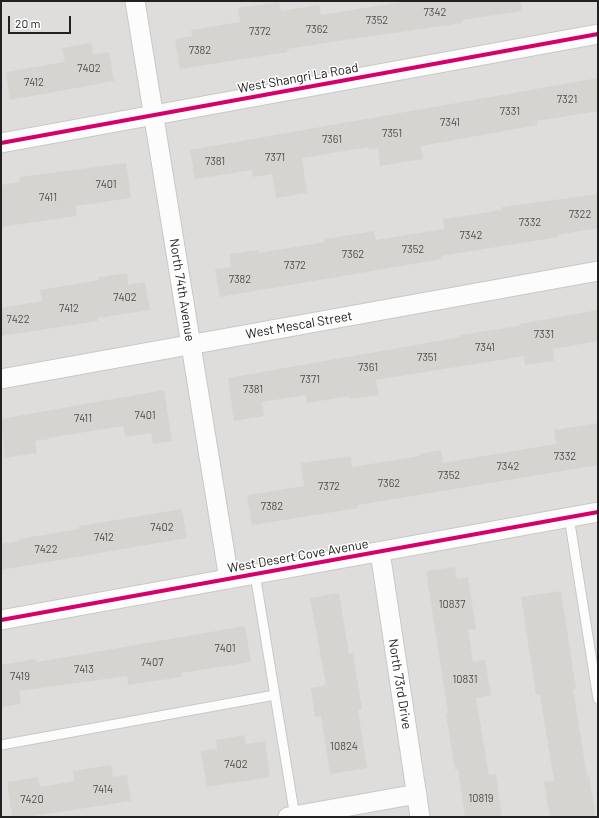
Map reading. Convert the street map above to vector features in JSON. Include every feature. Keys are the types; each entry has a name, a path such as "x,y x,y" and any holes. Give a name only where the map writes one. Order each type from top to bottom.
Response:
{"street":[{"name":"North 74th Avenue","path":"135,1 229,578"},
{"name":"West Shangri La Road","path":"1,143 598,34"},
{"name":"West Mescal Street","path":"1,379 598,271"},
{"name":"West Desert Cove Avenue","path":"1,620 598,512"},
{"name":"North 73rd Drive","path":"380,552 420,817"},
{"path":"293,817 417,794"}],"lane":[{"path":"570,517 598,699"},
{"path":"255,574 293,817"},
{"path":"1,745 275,695"}],"shaded area":[{"path":"1,1 598,1 598,817 1,817"}],"building":[{"path":"408,1 521,1 522,11 462,20 462,23 287,49 287,52 180,69 175,39 192,36 191,30 240,22 238,8 279,2 281,11 319,5 321,15"},
{"path":"92,43 93,55 109,52 114,81 10,100 6,72 65,62 62,48"},
{"path":"598,78 598,111 537,121 537,125 421,146 423,159 380,166 378,148 369,150 368,147 302,158 307,193 276,198 272,174 253,177 252,170 195,179 190,150"},
{"path":"126,163 131,198 76,206 77,216 1,227 1,185 20,182 19,177"},
{"path":"598,194 598,228 557,235 558,237 441,256 442,259 220,297 215,269 231,267 229,254 258,250 259,253 325,242 325,239 374,231 376,240 444,229 443,219 502,210 502,207"},
{"path":"127,273 128,285 145,282 150,310 98,318 98,321 1,336 1,308 42,301 40,290 99,280 99,277"},
{"path":"598,310 598,341 553,349 554,361 525,365 524,356 376,380 379,395 349,399 349,396 307,403 306,395 262,402 264,416 234,421 228,378 461,337 460,335 519,326 519,324"},
{"path":"164,390 172,441 153,444 151,433 125,437 123,426 35,441 37,453 5,458 1,419"},
{"path":"598,423 598,465 358,505 358,508 252,525 247,495 304,486 301,463 351,456 352,467 420,456 420,454 441,450 443,463 556,444 554,430"},
{"path":"182,509 187,538 1,570 1,544 19,541 19,539 79,529 79,526"},
{"path":"455,567 457,579 468,577 476,629 468,630 473,662 485,660 491,695 476,698 489,775 496,774 502,817 465,817 458,769 455,770 446,714 448,713 426,571"},
{"path":"561,591 576,689 573,689 587,776 589,775 596,817 550,817 544,782 554,781 540,695 536,695 521,597"},
{"path":"339,593 349,654 353,653 362,709 358,710 367,768 330,774 321,716 315,717 311,688 326,685 310,598"},
{"path":"245,626 251,662 181,673 182,677 128,685 127,676 19,691 21,704 1,707 1,665 36,659 37,662"},
{"path":"244,735 246,744 265,741 270,777 207,787 201,751 217,749 216,740"},
{"path":"111,765 113,777 127,775 131,801 27,817 12,817 7,782 38,777 40,787 74,781 73,771"}],"cycle path":[{"path":"1,143 598,34"},
{"path":"1,620 598,512"}]}
